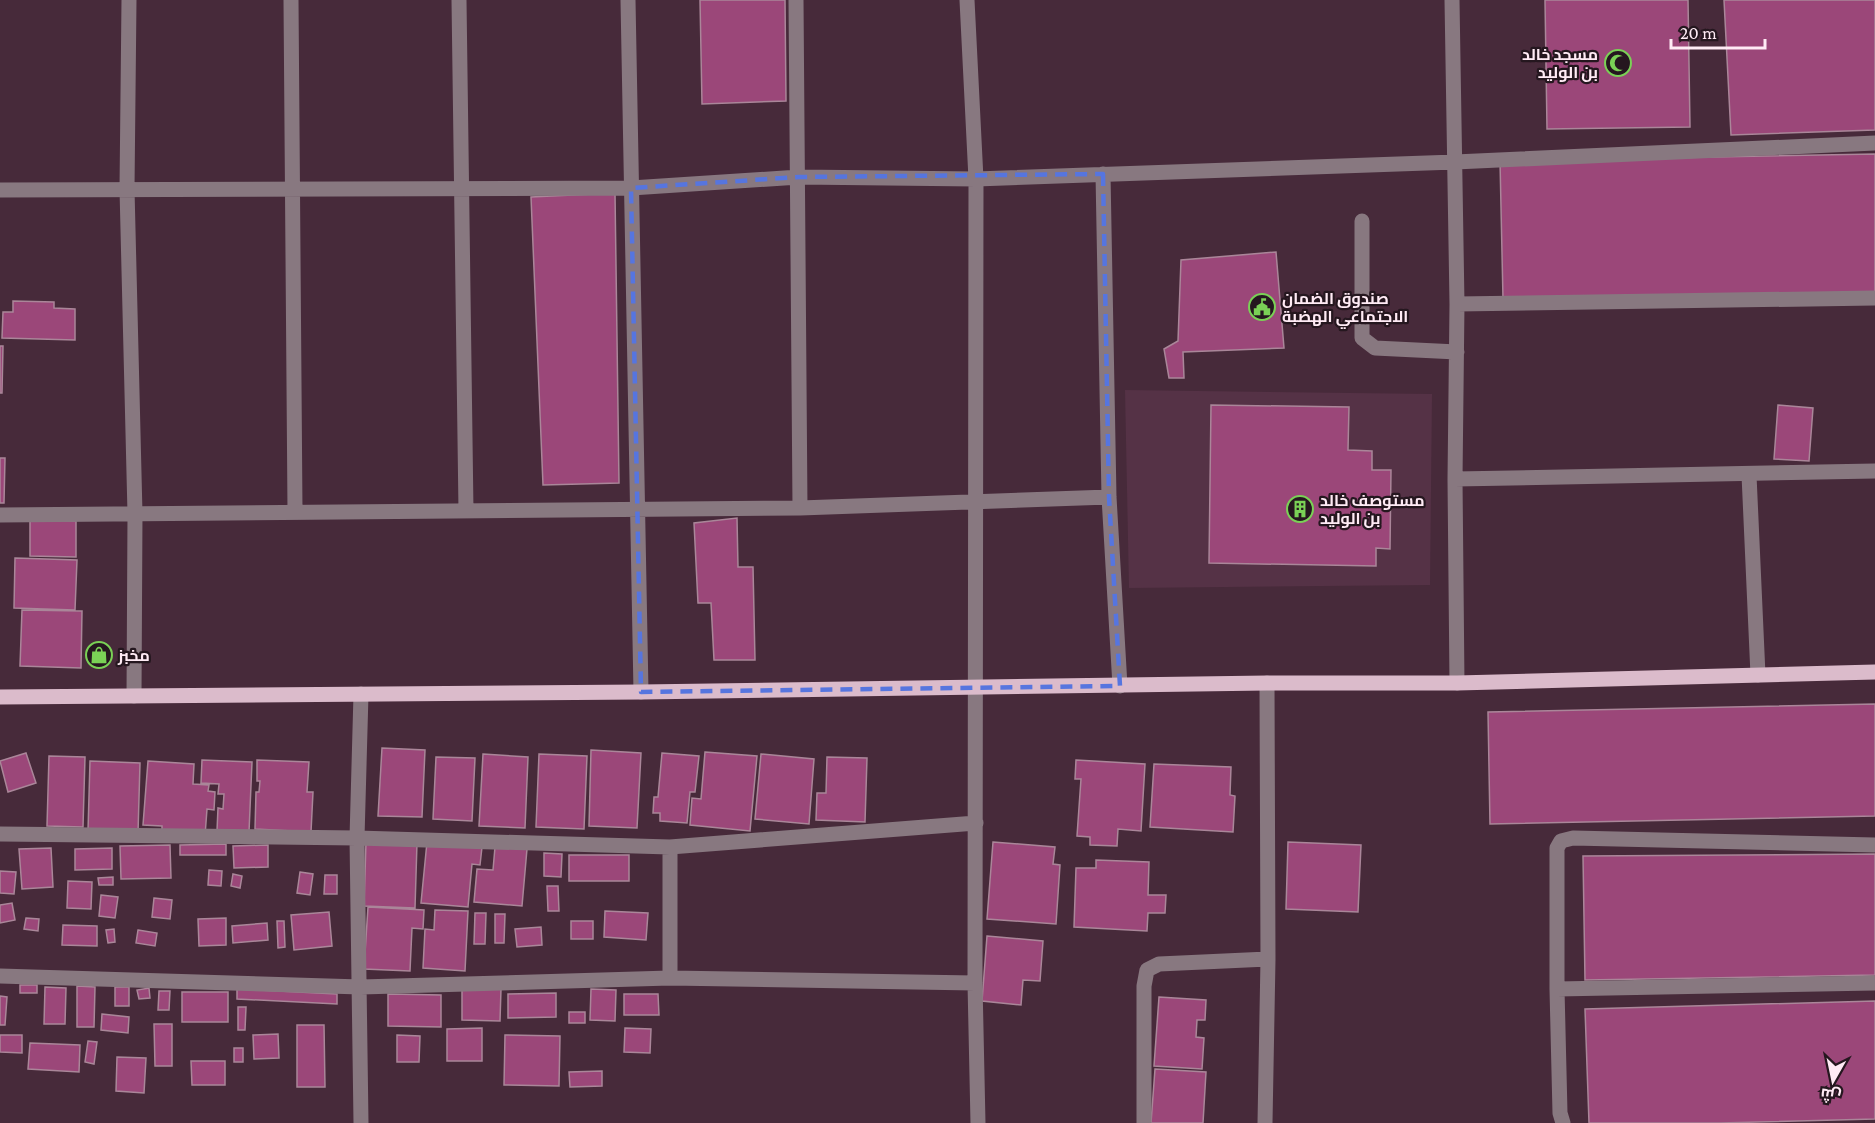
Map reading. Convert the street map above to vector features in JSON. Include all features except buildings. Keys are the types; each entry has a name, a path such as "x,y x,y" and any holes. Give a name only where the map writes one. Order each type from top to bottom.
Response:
{"main road":[{"path":"0,697 641,692 1267,683 1457,683 1875,672"}],"street":[{"path":"129,0 127,189 135,514 134,696"},
{"path":"291,0 295,513"},
{"path":"459,0 466,511"},
{"path":"628,0 641,692"},
{"path":"796,0 800,508"},
{"path":"967,0 976,179 974,687 978,1123"},
{"path":"1452,0 1457,304 1455,479 1457,683"},
{"path":"0,190 631,188 799,177 976,179 1455,162 1875,143"},
{"path":"1103,174 1109,497 1120,686"},
{"path":"1362,221 1362,338 1375,348 1457,352"},
{"path":"1457,304 1875,298"},
{"path":"1455,479 1875,471"},
{"path":"1749,475 1758,675"},
{"path":"0,515 800,508 1109,497"},
{"path":"1265,1123 1268,959 1267,683"},
{"path":"361,694 357,838 361,987 361,1123"},
{"path":"0,834 357,838 670,847 976,824"},
{"path":"1563,1123 1560,1113 1557,989 1557,848 1561,841 1573,838 1875,845"},
{"path":"670,847 670,978"},
{"path":"1144,1123 1144,986 1147,970 1159,964 1268,959"},
{"path":"0,976 361,987 670,978 975,983"},
{"path":"1557,989 1875,984"}],"highlighted area":[{"path":"1103,174 1109,497 1120,686 641,692 631,188 799,177"}],"shaded area":[{"path":"1125,390 1432,394 1430,585 1129,588"}],"place":[{"name":"مسجد خالد بن الوليد","path":"1618,63"},
{"name":"صندوق الضمان الاجتماعي الهضبة","path":"1262,307"},
{"name":"مستوصف خالد بن الوليد","path":"1300,509"},
{"name":"مخبز","path":"99,655"}]}
